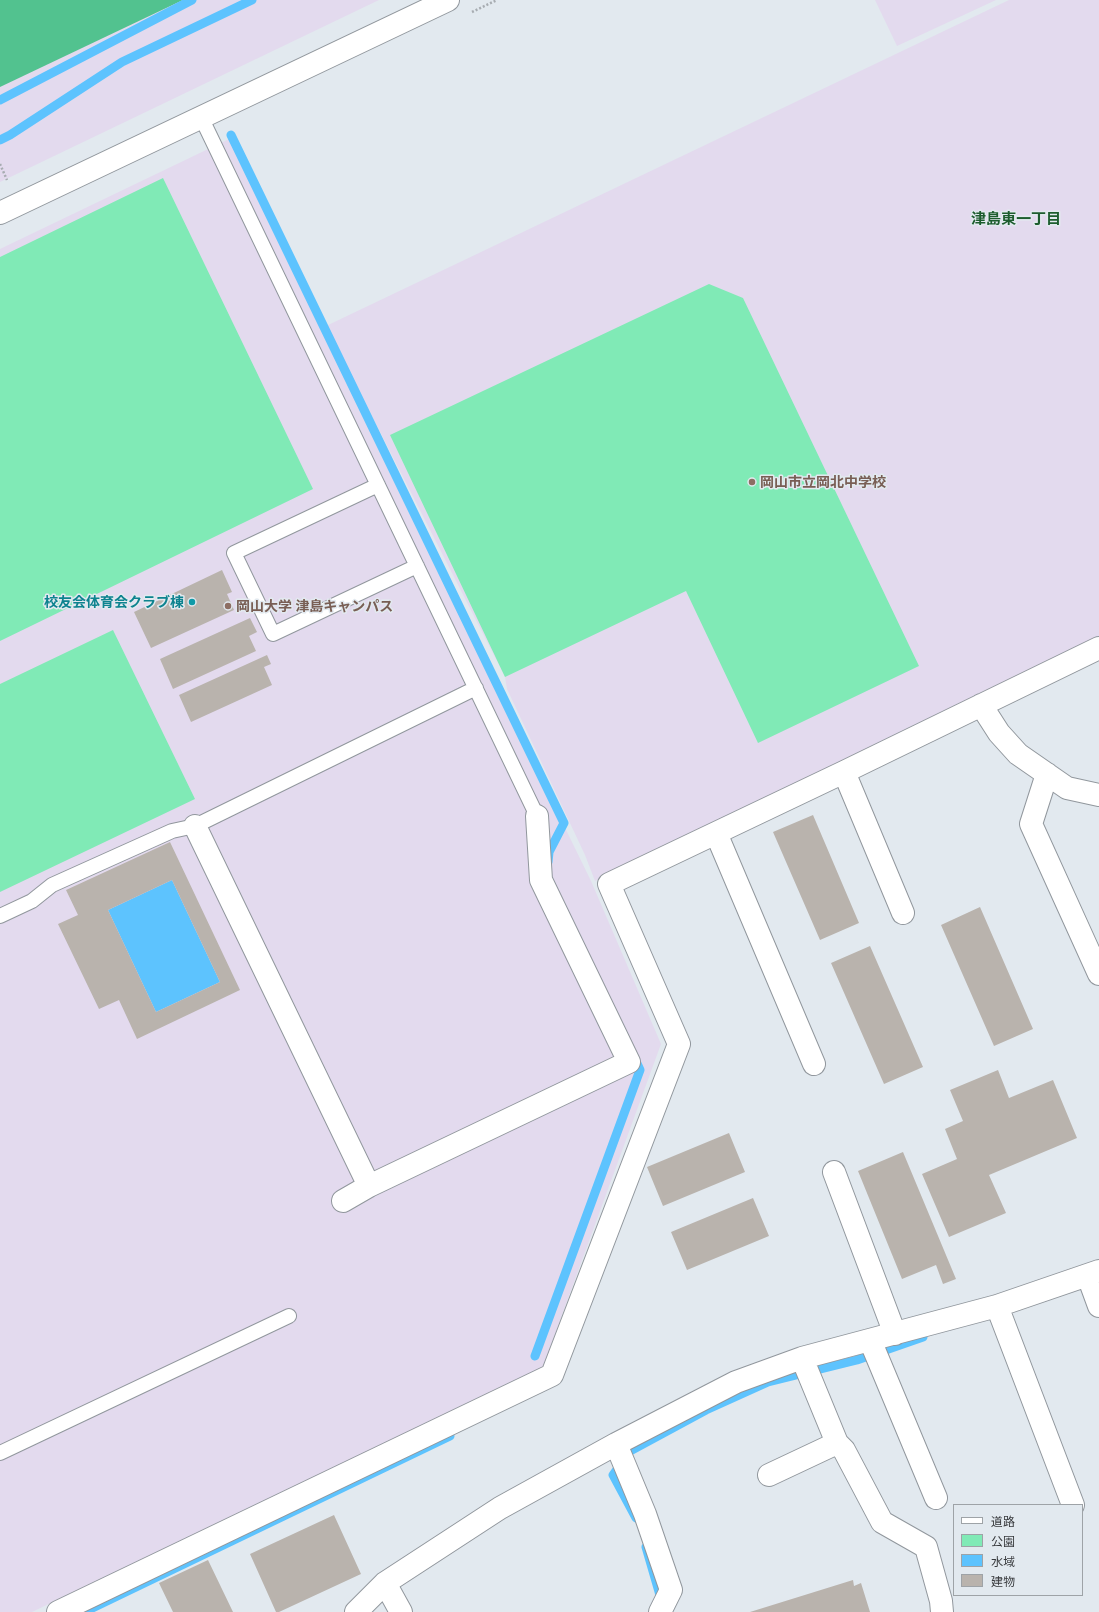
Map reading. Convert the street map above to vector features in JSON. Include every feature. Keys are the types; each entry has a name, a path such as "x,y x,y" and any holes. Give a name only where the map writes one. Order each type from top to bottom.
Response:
{"street":[{"path":"0,213 448,0"},
{"path":"58,1612 552,1375 680,1044 609,884 1099,648"},
{"path":"981,705 999,733 1018,754 1067,788 1099,795"},
{"path":"844,772 903,913"},
{"path":"1047,774 1031,824 1099,974"},
{"path":"343,1201 369,1186 629,1062 541,880 537,816"},
{"path":"195,826 369,1186"},
{"path":"716,833 814,1064"},
{"path":"834,1172 895,1334"},
{"path":"356,1612 385,1583 500,1508 620,1454 736,1382 806,1368 874,1349 895,1334 997,1306 1094,1274 1099,1306"},
{"path":"997,1306 1073,1504"},
{"path":"874,1349 936,1498"},
{"path":"806,1368 837,1443 844,1450 882,1522 926,1548 941,1601 942,1612"},
{"path":"769,1475 837,1443"},
{"path":"620,1454 645,1514 671,1590 662,1608"},
{"path":"385,1583 401,1612"}],"lane":[{"path":"200,117 537,816"},
{"path":"378,485 234,553 270,628 273,634 417,566"},
{"path":"0,916 32,901 52,885 172,830 195,826 476,688"},
{"path":"0,1452 289,1316"}],"shaded area":[{"path":"0,0 379,0 0,182"},
{"path":"875,0 996,0 897,46"},
{"name":"岡山市立岡北中学校","path":"1009,0 1099,0 1099,638 595,881 585,855 507,689 505,677 326,326"},
{"name":"岡山大学 津島キャンパス","path":"229,139 591,881 661,1044 543,1367 32,1612 0,1612 0,249"}],"green space":[{"path":"0,0 183,0 0,87"},
{"path":"163,178 313,489 0,641 0,257"},
{"path":"709,284 743,298 919,666 758,743 686,591 505,677 390,435"},
{"path":"113,630 195,799 0,892 0,684"}],"water":[{"path":"172,880 220,982 156,1012 108,910"}],"building":[{"name":"校友会体育会クラブ棟","path":"222,570 232,592 227,594 234,610 151,648 134,612"},
{"name":"校友会体育会クラブ棟","path":"250,618 257,632 249,636 256,651 173,689 160,659"},
{"path":"267,655 271,664 264,667 272,685 191,722 179,695"},
{"path":"813,815 859,923 820,940 773,832"},
{"path":"170,842 240,990 137,1039 119,1000 99,1009 58,924 78,915 66,890","holes":["172,880 220,982 156,1012 108,910"]},
{"path":"980,907 1033,1029 994,1046 941,925"},
{"path":"870,946 923,1067 884,1084 831,963"},
{"path":"998,1070 1009,1098 1053,1080 1077,1138 989,1175 1006,1213 949,1237 922,1174 957,1159 945,1129 963,1121 950,1090"},
{"path":"729,1133 745,1172 663,1206 647,1167"},
{"path":"903,1152 956,1279 943,1284 936,1265 902,1279 858,1171"},
{"path":"753,1198 769,1236 687,1270 671,1232"},
{"path":"334,1515 361,1574 279,1612 276,1612 250,1554"},
{"path":"208,1560 233,1612 173,1612 159,1583"},
{"path":"853,1580 854,1586 861,1583 870,1612 750,1612"}],"waterway":[{"path":"0,100 192,0"},
{"path":"0,140 122,62 252,0"},
{"path":"231,135 564,823 549,852 548,862"},
{"path":"535,1356 640,1070 633,1055"},
{"path":"636,1518 613,1475 630,1451 706,1410 768,1382 857,1360 923,1337"},
{"path":"84,1612 450,1436"},
{"path":"646,1547 662,1602"}],"place":[{"name":"岡山市立岡北中学校","path":"752,482"},
{"name":"校友会体育会クラブ棟","path":"192,602"},
{"name":"岡山大学 津島キャンパス","path":"228,606"}],"district":[{"name":"津島東一丁目","path":"1016,218"}]}
